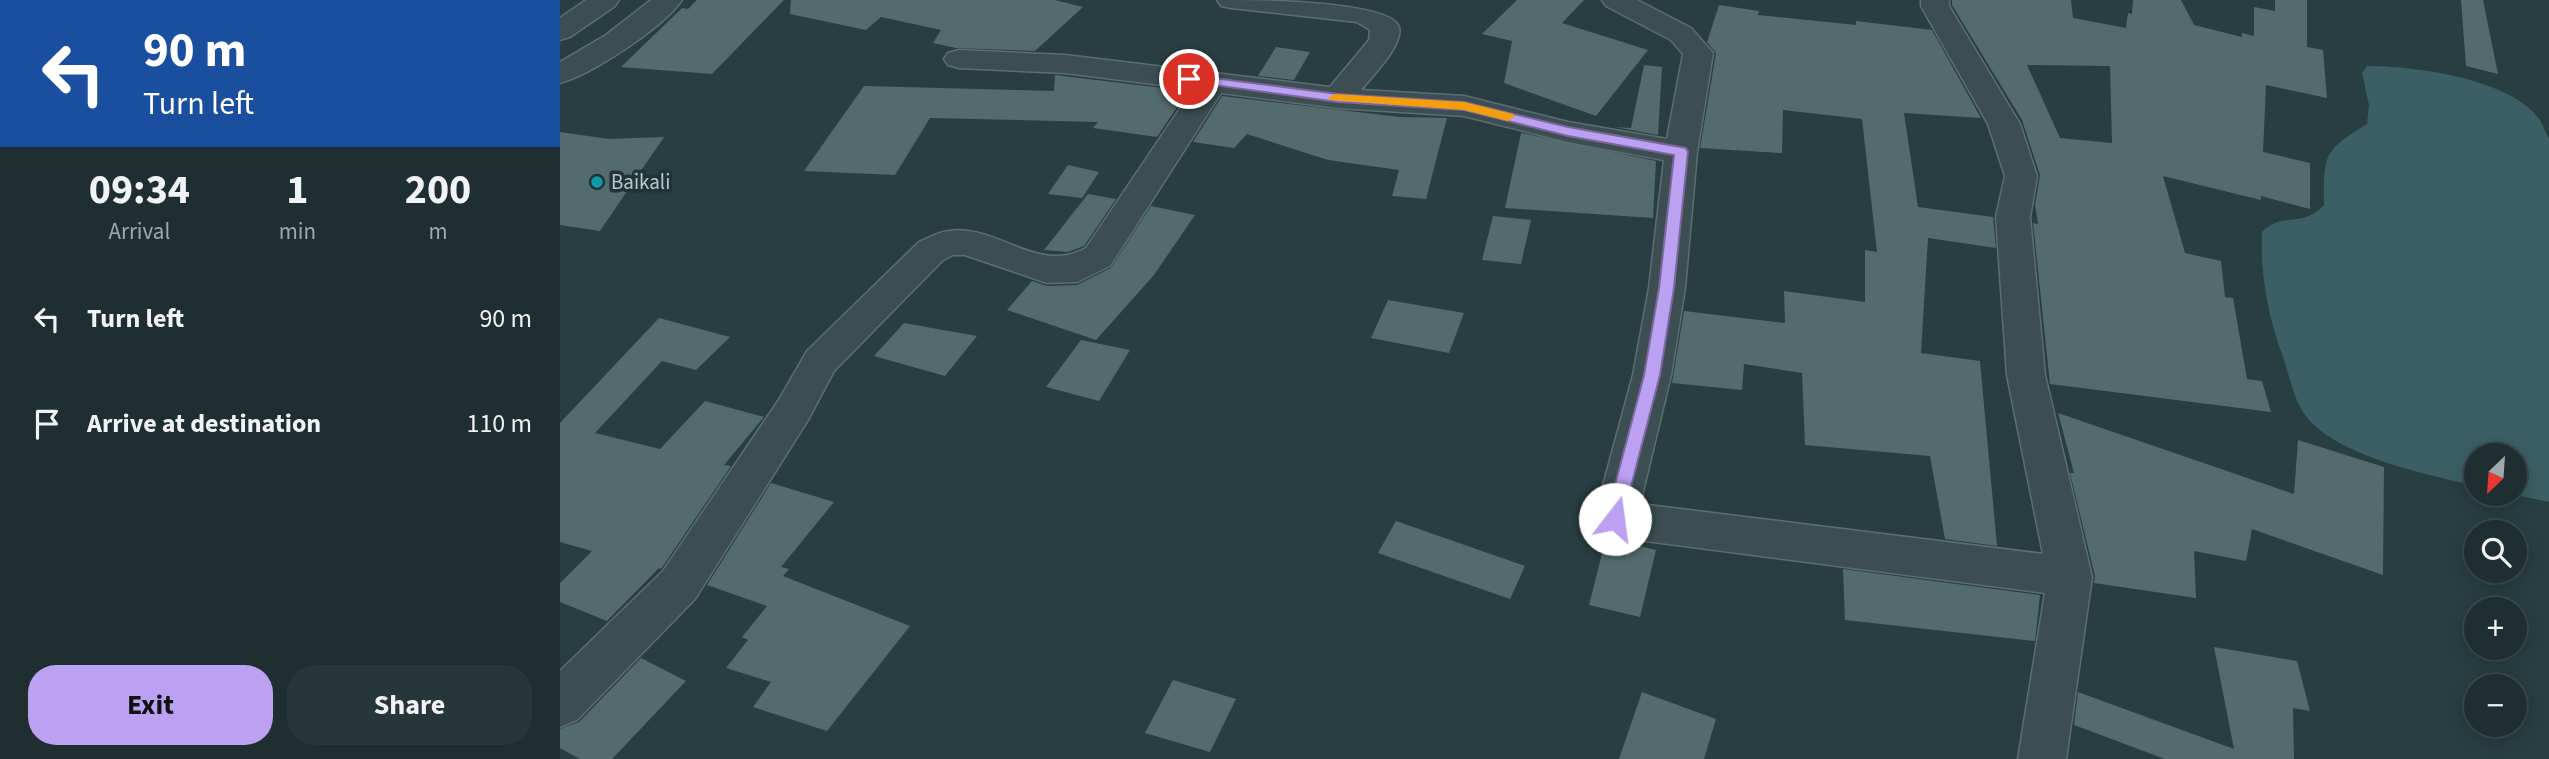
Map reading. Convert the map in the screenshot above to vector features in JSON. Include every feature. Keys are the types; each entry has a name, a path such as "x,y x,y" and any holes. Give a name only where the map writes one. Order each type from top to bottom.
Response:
{"street":[{"path":"560,5 568,0"},
{"path":"560,31 606,0"},
{"path":"560,74 587,61 630,32 668,0"},
{"path":"1231,0 1364,14 1385,26 1384,41 1338,98"},
{"path":"1616,0 1681,34 1698,53 1681,152 1667,288 1652,375 1615,519 2070,577"},
{"path":"1935,0 1935,6 2004,124 2021,177 2013,218 2026,375 2070,577 2042,759"},
{"path":"959,59 1065,64 1338,98 1464,106 1568,132 1681,152"},
{"path":"560,704 679,585 794,409 820,361 931,251 949,243 967,243 1048,270 1077,269 1098,257 1214,81"}],"water":[{"path":"2367,66 2409,68 2481,83 2521,102 2536,115 2549,139 2549,502 2527,497 2527,443 2464,443 2464,483 2382,461 2335,440 2316,427 2296,399 2269,311 2262,264 2262,232 2277,222 2308,216 2324,205 2326,164 2329,156 2342,141 2367,124 2369,105 2362,73"}],"building":[{"path":"697,0 784,0 712,74 621,67 682,8 688,9"},
{"path":"791,0 1055,0 1083,7 1035,51 956,48 933,43 941,30 881,17 866,30 790,14"},
{"path":"1517,0 1584,0 1562,23 1648,50 1596,116 1504,83 1512,41 1482,34"},
{"path":"1952,0 2071,0 2073,18 2126,28 2128,13 2132,14 2133,0 2181,0 2194,25 2242,37 2242,33 2254,36 2254,7 2275,11 2275,0 2307,0 2307,47 2323,50 2327,98 2266,85 2263,152 2310,163 2310,209 2163,176 2185,253 2221,261 2225,297 2233,298 2247,379 2262,381 2271,412 2050,384 2033,223 2038,224 2035,205 2040,175 2022,120 1952,5","holes":["2027,65 2110,66 2112,143 2060,138"]},
{"path":"2461,0 2483,0 2498,74 2466,66"},
{"path":"1719,5 1759,11 1758,15 1856,25 1856,21 1932,30 1981,118 1904,113 1918,207 1993,217 1996,248 1928,238 1921,353 1980,361 1997,546 1945,539 1930,456 1805,445 1802,373 1744,364 1742,390 1672,383 1684,311 1785,323 1784,291 1865,302 1865,250 1877,252 1862,119 1783,110 1782,153 1700,148 1716,53 1707,42"},
{"path":"1276,47 1310,52 1294,80 1258,76"},
{"path":"1644,65 1662,67 1658,135 1615,127 1631,128"},
{"path":"1055,75 1188,91 1157,137 1093,128 1098,122 930,118 895,175 804,171 864,86 1054,91"},
{"path":"1222,96 1400,117 1447,118 1426,199 1392,196 1399,170 1328,160 1247,134 1234,148 1193,142"},
{"name":"Baikali","path":"560,132 609,139 664,137 600,231 560,225"},
{"path":"1521,133 1656,161 1653,218 1505,208"},
{"path":"1068,165 1099,172 1082,198 1048,194"},
{"path":"1088,194 1116,199 1084,246 1068,252 1044,250"},
{"path":"1151,206 1195,215 1154,275 1096,340 1007,310 1032,281 1047,286 1077,285 1111,268"},
{"path":"1493,216 1531,220 1521,264 1482,260"},
{"path":"1388,300 1464,313 1449,353 1371,338"},
{"path":"659,318 730,337 696,370 662,361 595,433 660,449 705,401 764,417 724,465 731,466 661,569 659,568 607,621 560,602 560,583 592,551 560,542 560,423"},
{"path":"904,323 977,336 945,376 874,356"},
{"path":"1081,340 1130,350 1099,401 1046,387"},
{"path":"2058,413 2294,494 2298,440 2384,467 2383,575 2252,529 2246,561 2194,551 2196,598 2094,583 2095,576 2070,473 2074,473"},
{"path":"771,483 834,502 781,567 789,569 783,576 910,626 827,731 753,707 771,682 726,668 748,640 742,637 767,606 707,585"},
{"path":"1396,521 1525,566 1510,599 1378,553"},
{"path":"1606,538 1656,550 1640,617 1589,605"},
{"path":"1843,569 2040,595 2035,641 1845,620"},
{"path":"2214,647 2297,661 2310,711 2293,708 2294,759 2165,759 2074,725 2078,692 2234,749"},
{"path":"641,658 686,681 612,759 580,759 560,748 560,729 579,722"},
{"path":"1173,680 1236,699 1210,752 1145,733"},
{"path":"1642,692 1716,719 1704,759 1619,759"}],"slow traffic":[{"path":"1335,98 1464,106 1508,117"}],"place":[{"name":"Baikali","path":"597,182"}],"route":[{"path":"1189,79 1338,98 1464,106 1568,132 1681,152 1667,288 1652,375 1615,519"}]}
